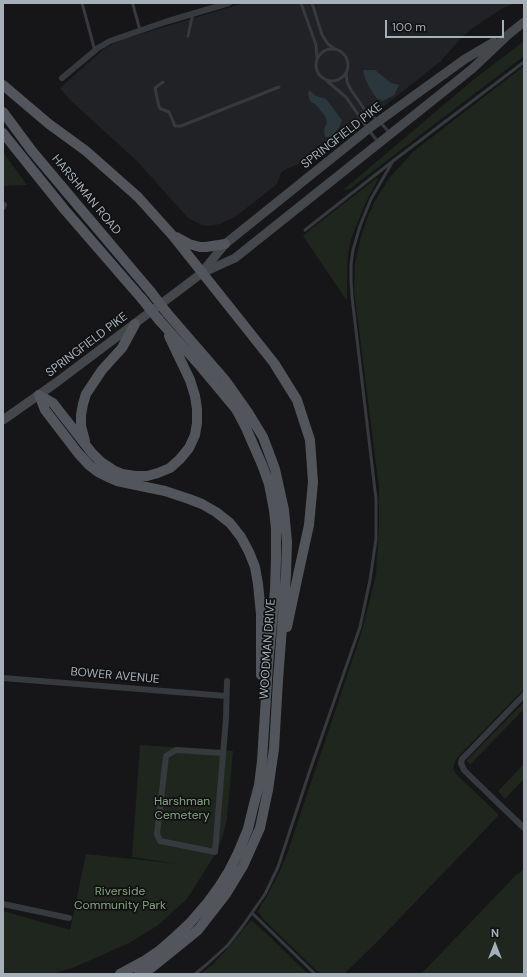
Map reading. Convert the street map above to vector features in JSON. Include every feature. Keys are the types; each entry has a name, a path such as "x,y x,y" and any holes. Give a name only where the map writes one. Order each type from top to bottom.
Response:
{"main road":[{"name":"SPRINGFIELD PIKE","path":"3,420 135,324 202,273 235,258 472,69 524,22"},
{"name":"SPRINGFIELD PIKE","path":"202,273 225,244 368,129 465,60 509,34"},
{"path":"3,85 49,124 86,150 138,197 173,236 274,363 297,400 310,440 313,482 310,525 298,575 278,680"},
{"name":"HARSHMAN ROAD","path":"3,112 32,151 168,313"},
{"name":"HARSHMAN ROAD","path":"3,132 64,209 159,320"},
{"path":"173,236 189,244 200,247 225,244"},
{"name":"WOODMAN DRIVE","path":"139,974 151,968 198,930 226,894 243,866 260,828 268,790 274,749 286,575 284,510 275,469 263,437 225,380 168,313"},
{"name":"WOODMAN DRIVE","path":"120,974 144,961 160,950 194,918 219,887 238,853 248,829 255,802 262,760 268,665 275,590 276,523 269,484 263,467 236,409 159,320"},
{"path":"92,453 84,437 81,426 81,415 86,394 102,370 122,348 135,324"},
{"path":"38,395 54,403 92,453 112,470 122,474 147,476 170,468 189,448 195,435 197,410 195,396 190,380 166,328"},
{"path":"38,395 45,410 78,453 98,472 117,481 165,492 202,504 216,512 230,523 241,537 255,567 261,614 262,760"}],"street":[{"path":"62,78 95,51 110,41 220,4 229,3"},
{"name":"BOWER AVENUE","path":"3,678 226,696"},
{"path":"223,753 176,750 166,756 157,834 160,841 215,852 226,718 227,681"},
{"path":"524,695 462,759 461,763 464,770 524,828"},
{"path":"3,904 69,918"}],"lane":[{"path":"82,3 95,51"},
{"path":"133,3 140,30"},
{"path":"301,3 316,45 316,70 323,78 346,97 379,143"},
{"path":"312,3 322,35 328,44 345,57 347,65 347,82 351,90 365,110 379,121 391,134"},
{"path":"188,36 193,14"},
{"path":"309,24 317,21"},
{"path":"317,60 324,52 336,50"},
{"path":"305,230 524,62"},
{"path":"328,81 340,79 344,76 346,71"},
{"path":"163,82 155,88 159,107 169,112 175,126 181,126 279,87"},
{"path":"195,974 228,945 265,894 278,867 360,627 370,580 376,539 376,498 350,280 353,250 360,226 371,199 393,161"},
{"path":"252,913 315,974"}],"shaded area":[{"path":"244,3 516,3 503,8 474,27 462,37 441,61 378,111 304,162 286,169 281,173 277,184 235,217 220,224 209,226 202,225 188,218 137,161 69,99 60,88 104,49 113,44 124,39"},
{"path":"363,70 375,70 391,83 399,85 394,95 383,101 377,99 369,87"},
{"path":"309,90 316,96 326,99 342,120 334,137 325,137 324,130 327,123 325,116 316,105 310,101 308,95"}],"green space":[{"path":"524,41 524,56 351,188 342,191 473,80"},
{"path":"524,66 524,689 456,759 453,769 458,776 498,814 498,816 379,940 344,974 320,974 262,918 258,911 280,871 287,854 361,634 376,574 379,527 379,488 354,290 355,264 360,240 375,201 390,177 414,151"},
{"path":"3,152 27,185 3,186"},
{"path":"377,178 378,179 365,204 351,239 348,254 347,301 303,236"},
{"path":"524,702 524,709 470,765 467,760"},
{"path":"140,745 233,751 227,819 216,853 187,899 157,926 129,943 75,967 52,974 3,974 3,911 70,930 86,854 180,864 132,857"},
{"path":"524,764 524,779 506,798 504,798 498,791"},
{"path":"524,869 524,974 421,974 517,874"},
{"path":"251,920 308,974 200,974 213,964"}],"park label":[{"name":"Harshman Cemetery","path":"182,809"},
{"name":"Riverside Community Park","path":"120,899"}]}
